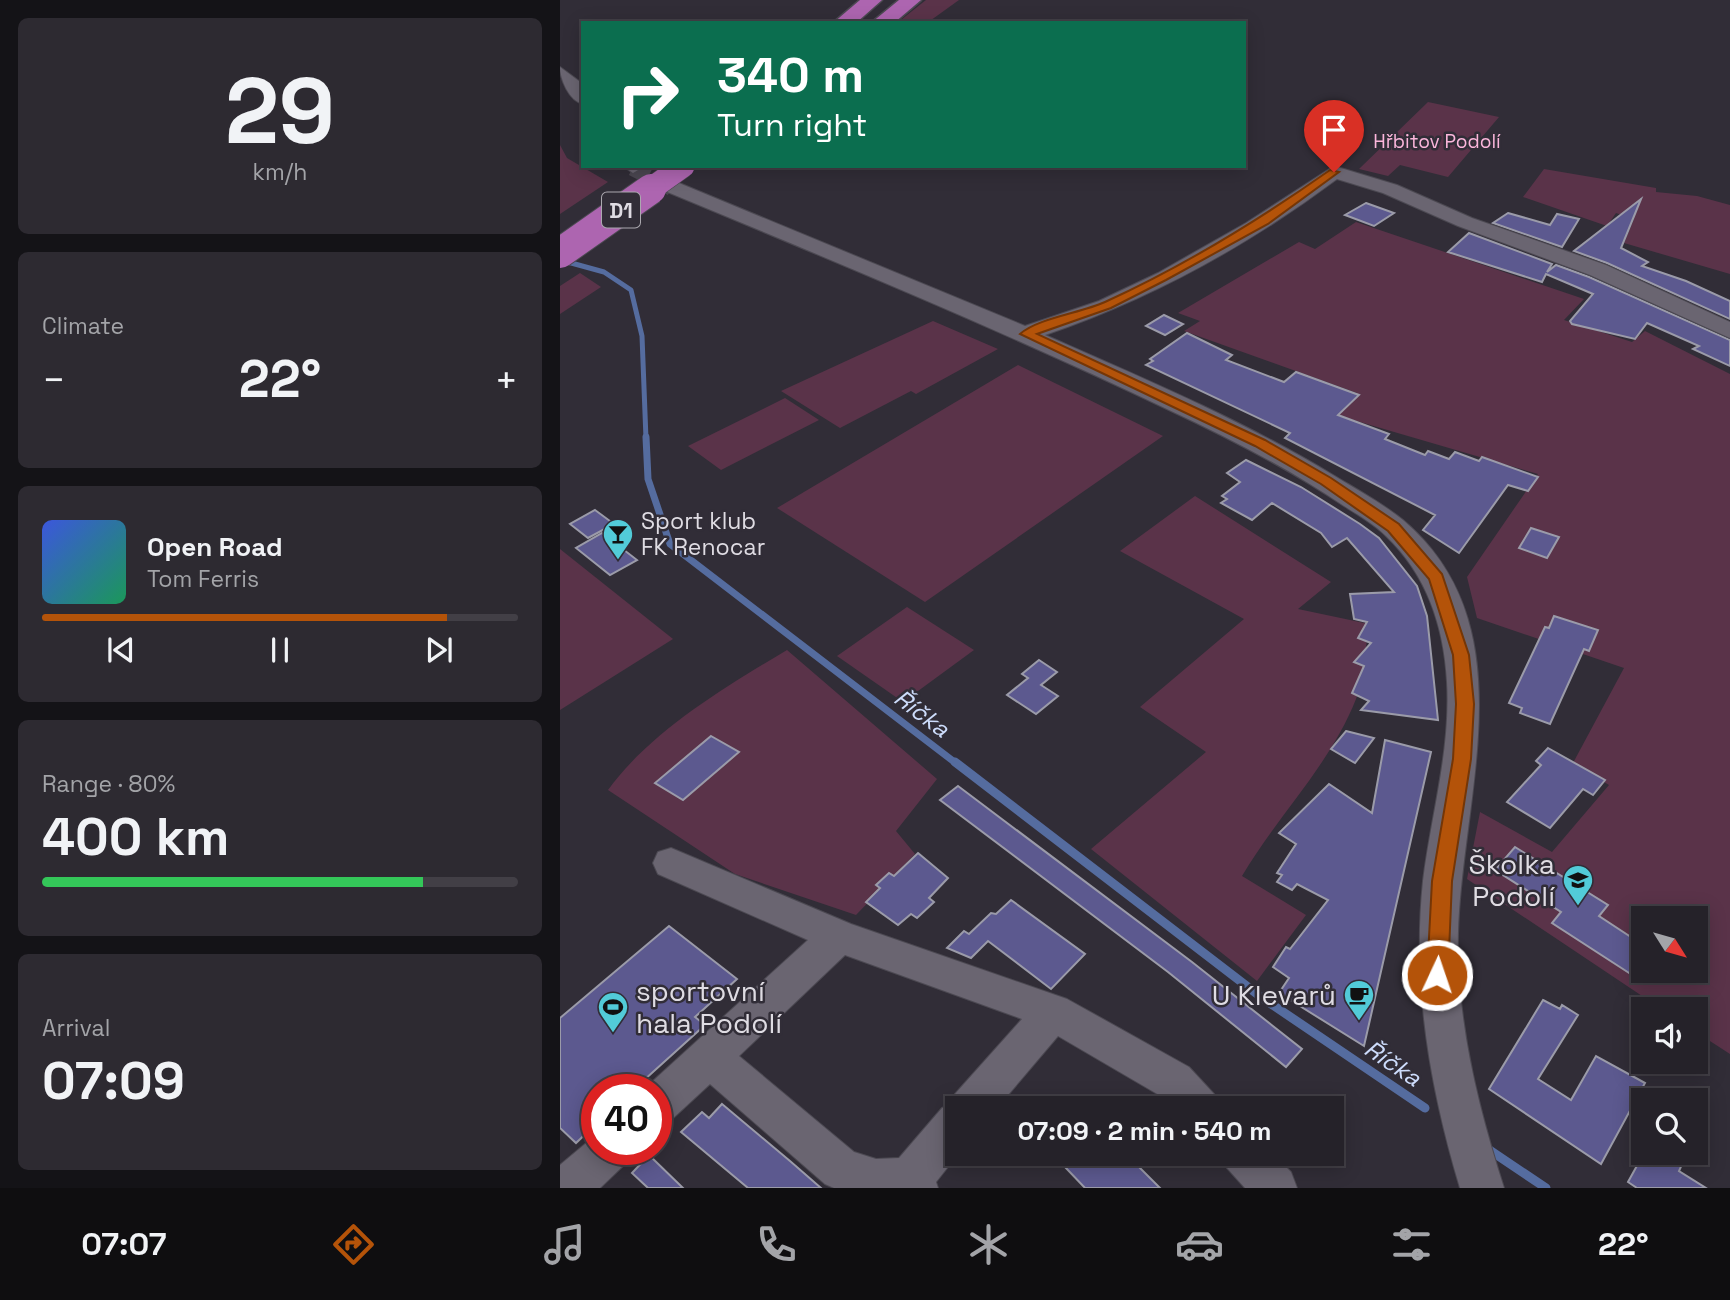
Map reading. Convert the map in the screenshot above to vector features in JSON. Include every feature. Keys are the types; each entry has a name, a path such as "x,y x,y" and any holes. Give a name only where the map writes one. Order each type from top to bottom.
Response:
{"highway":[{"path":"846,21 872,0"},
{"path":"870,21 895,0"},
{"path":"884,21 911,0"},
{"name":"D1","path":"560,229 648,168"},
{"name":"D1","path":"560,253 677,177"}],"street":[{"path":"560,72 575,85 581,96"},
{"path":"1026,334 1107,306 1151,283 1265,221 1334,172 1390,189 1465,222 1598,270 1730,331"},
{"path":"677,177 1260,443 1326,481 1393,527 1437,577 1461,655 1465,704 1462,759 1442,881 1437,975 1459,1103 1478,1175"},
{"path":"671,863 839,936 1052,1012 1174,1081 1188,1096"},
{"path":"672,1091 839,936"},
{"path":"980,1096 1052,1012"},
{"path":"709,1057 841,1169 876,1181 912,1184 945,1139"},
{"path":"568,1188 593,1165"},
{"path":"1254,1166 1275,1188"}],"green space":[{"path":"926,0 959,0 930,21 900,21"},
{"name":"Hřbitov Podolí","path":"1428,102 1499,117 1448,177 1400,165 1388,176 1359,169"},
{"path":"560,145 567,158 608,182 560,214"},
{"path":"1544,169 1656,188 1656,192 1697,196 1730,205 1730,274 1624,243 1634,219 1616,213 1607,226 1523,197"},
{"path":"1356,222 1584,299 1564,320 1632,342 1645,331 1730,374 1730,1054 1708,1040 1708,997 1644,997 1467,879 1480,812 1552,852 1609,785 1573,763 1624,668 1477,618 1467,577 1538,474 1336,415 1357,393 1184,331 1200,321 1178,313 1299,242 1315,249"},
{"path":"580,273 601,287 560,314 560,286"},
{"path":"933,321 998,349 916,394 911,391 840,428 781,391"},
{"path":"1018,365 1163,436 925,602 777,508"},
{"path":"785,398 819,420 721,470 688,446"},
{"path":"1195,496 1331,582 1298,609 1369,624 1361,681 1345,723 1318,768 1242,876 1306,915 1257,981 1091,849 1206,752 1140,707 1244,619 1120,551"},
{"path":"560,549 673,639 560,710"},
{"path":"907,607 974,650 903,702 837,656"},
{"path":"787,650 937,779 896,831 915,854 856,915 735,874 608,790 645,748 690,712"}],"building":[{"path":"1641,199 1621,248 1648,262 1642,266 1686,281 1730,301 1730,319 1607,263 1574,251"},
{"path":"1366,203 1394,213 1374,226 1345,215"},
{"path":"1508,213 1550,225 1557,214 1579,219 1562,247 1493,223"},
{"path":"1469,233 1552,264 1547,272 1556,265 1589,277 1730,340 1730,366 1693,349 1699,346 1647,323 1635,339 1572,324 1570,321 1593,294 1546,274 1542,282 1448,252"},
{"path":"1164,315 1183,324 1165,335 1146,326"},
{"path":"1187,333 1232,355 1226,360 1284,382 1296,372 1359,395 1338,415 1389,434 1385,439 1425,455 1428,451 1449,459 1455,452 1479,461 1482,457 1538,477 1528,491 1508,485 1459,553 1423,530 1435,515 1285,438 1290,433 1146,365 1153,361 1150,359"},
{"path":"1246,460 1301,487 1379,538 1417,586 1427,616 1438,720 1361,710 1369,701 1352,693 1364,666 1354,662 1371,643 1358,638 1367,622 1354,619 1350,594 1394,592 1347,538 1332,547 1321,533 1272,503 1252,520 1221,503 1227,499 1222,496 1240,482 1227,473"},
{"path":"595,510 614,524 588,538 570,524"},
{"path":"1531,528 1559,537 1547,558 1519,548"},
{"path":"602,533 637,560 610,575 576,548"},
{"path":"1554,616 1598,630 1589,651 1584,649 1550,724 1520,713 1522,708 1509,703 1545,627 1549,628"},
{"path":"1039,660 1057,672 1041,685 1058,696 1036,714 1007,695 1028,678 1022,674"},
{"path":"1346,731 1374,738 1355,763 1331,749"},
{"path":"711,736 739,752 683,800 655,783"},
{"path":"1385,740 1431,752 1364,1046 1279,993 1289,978 1273,967 1286,947 1290,949 1328,900 1297,884 1292,890 1277,882 1282,875 1277,873 1296,844 1279,833 1329,784 1372,813"},
{"path":"1548,748 1605,780 1593,795 1583,789 1550,828 1507,802 1541,765 1536,761"},
{"path":"958,786 1192,962 1302,1049 1286,1067 1168,972 940,800"},
{"path":"1515,847 1608,905 1599,916 1631,937 1631,974 1552,923 1561,912 1495,870"},
{"path":"918,853 948,878 929,898 934,902 917,918 911,914 898,925 866,902 880,888 876,885 889,873 894,876"},
{"path":"1011,900 1085,954 1051,989 988,941 971,958 947,948 964,931 969,934 991,913 996,914"},
{"path":"669,926 737,979 695,1017 705,1025 651,1074 581,1074 581,1138 576,1143 560,1128 560,1018"},
{"path":"1543,1000 1560,1009 1562,1005 1578,1015 1538,1079 1571,1100 1596,1056 1645,1083 1642,1088 1631,1088 1631,1109 1601,1164 1489,1089"},
{"path":"722,1104 821,1188 748,1188 681,1132 702,1112 709,1118"},
{"path":"640,1165 659,1165 683,1188 648,1188 632,1173"},
{"path":"1637,1165 1682,1165 1679,1171 1706,1188 1637,1188 1628,1182"},
{"path":"1138,1166 1160,1188 1085,1188 1065,1167"}],"waterway":[{"name":"Říčka","path":"564,261 604,272 631,290 642,336 646,439"},
{"name":"Říčka","path":"646,437 648,479 670,544 957,764"},
{"name":"Říčka","path":"955,762 1261,997 1425,1108"},
{"name":"Říčka","path":"1485,1147 1546,1188"}],"tunnel":[{"path":"635,168 672,187"}],"place":[{"name":"Sport klub FK Renocar","path":"618,561"},
{"name":"Školka Podolí","path":"1578,907"},
{"name":"U Klevarů","path":"1359,1022"},
{"name":"sportovní hala Podolí","path":"613,1034"}],"route":[{"path":"1334,172 1265,221 1162,278 1107,306 1026,334 1260,443 1326,481 1393,527 1437,577 1451,614 1461,655 1465,704 1462,759 1442,881 1437,975"}]}
